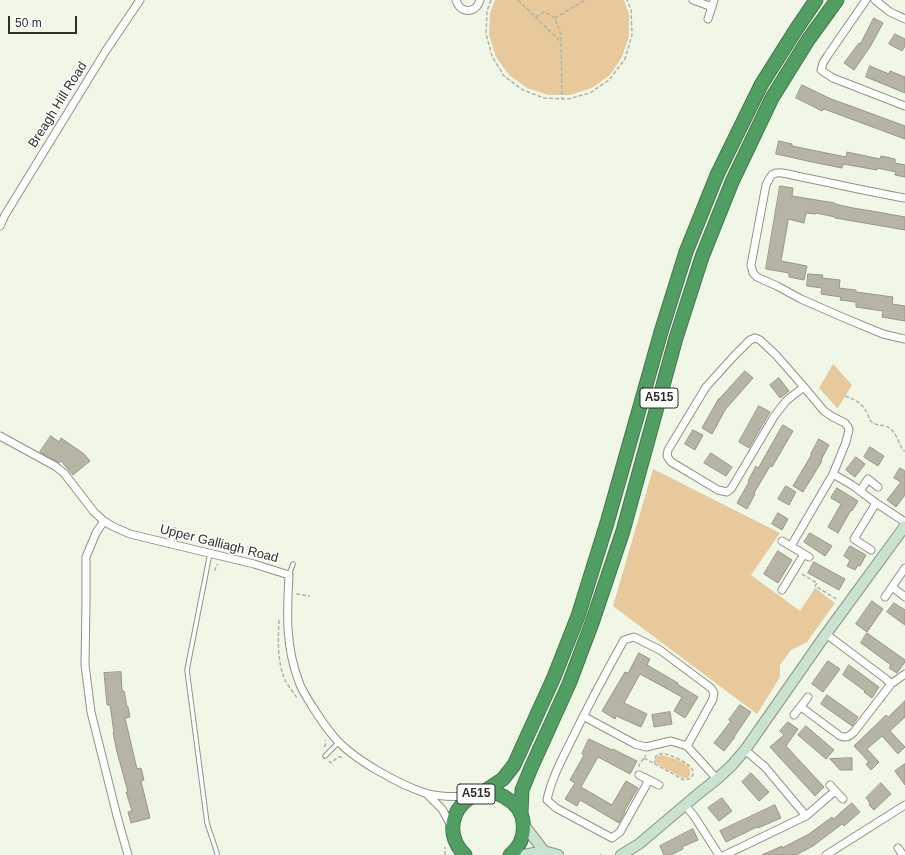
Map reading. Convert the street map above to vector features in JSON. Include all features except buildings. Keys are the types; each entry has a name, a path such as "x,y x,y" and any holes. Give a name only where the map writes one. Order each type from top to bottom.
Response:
{"highway":[{"name":"A515","path":"452,828 458,809 464,801 503,779 514,765 554,677 578,616 607,523 661,332 686,252 717,175 761,85 794,31 816,0"},
{"name":"A515","path":"510,855 520,844 523,835 522,790 569,684 592,623 618,545 676,338 702,257 732,182 772,98 808,40 836,0"},
{"name":"A515","path":"478,794 494,792 505,796 514,804 522,819"},
{"path":"452,828 460,852"}],"street":[{"name":"Breagh Hill Road","path":"0,226 5,215 105,52 140,0"},
{"path":"456,0 460,8 468,11 475,8 480,0"},
{"path":"693,0 713,3 708,20"},
{"path":"866,0 828,55 821,70 833,78 905,106"},
{"path":"875,0 890,12 905,19"},
{"path":"905,198 868,192 828,182 776,172 770,177 766,185 751,265 753,273 757,277 801,299 883,334 905,338"},
{"path":"791,546 833,474 846,442 849,430 845,423 824,411 804,386 760,340 755,338 750,340 706,387 668,450 667,456 678,466 718,490 727,492 731,489 775,415 787,400 804,386"},
{"name":"Upper Galliagh Road","path":"0,436 55,466 64,473 94,512 112,526 130,534 254,564 290,575 287,624 289,644 299,684 322,722 339,742 350,752 372,767 406,785 426,793 450,797 478,794"},
{"path":"833,474 852,485 905,522"},
{"path":"860,491 868,479 878,487"},
{"path":"871,550 854,539 876,503"},
{"path":"104,521 96,533 86,557 85,665 91,712 128,855"},
{"path":"621,855 639,844 717,779 745,750 826,634 905,526"},
{"path":"782,541 807,556 795,569 782,590"},
{"path":"885,597 905,568"},
{"path":"892,587 905,597"},
{"path":"826,634 891,684"},
{"path":"649,780 620,832 612,838 556,808 547,800 548,793 558,768 583,716 624,640 634,637 660,650 712,688 714,693 713,699 687,746"},
{"path":"801,707 840,736 849,736 854,732 891,684 905,674"},
{"path":"794,715 808,697"},
{"path":"583,716 635,744 646,747 671,742 687,746 717,779"},
{"path":"745,750 765,767 806,816"},
{"path":"639,775 659,785"},
{"path":"830,785 843,798"},
{"path":"725,855 806,816 835,791"},
{"name":"Upper Galliagh Road","path":"426,793 442,809 452,828"},
{"path":"685,805 694,816 719,855"},
{"path":"826,855 905,805"},
{"path":"522,819 544,852"},
{"path":"898,848 903,855"},
{"path":"524,855 544,852 558,855"}],"lane":[{"path":"171,544 174,530"},
{"path":"210,553 187,670 206,823 217,855"},
{"path":"290,575 294,564"},
{"path":"325,756 339,742"}],"path":[{"path":"491,0 487,11 486,34 492,56 504,76 523,90 544,98 562,99 568,99 590,93 609,80 624,59 632,35 631,10 627,0"},
{"path":"518,0 561,42"},
{"path":"555,18 585,0"},
{"path":"536,17 544,12 555,18 561,35 562,99"},
{"path":"845,396 862,404 873,423 890,428 895,433 903,450 905,451"},
{"path":"795,569 817,583 815,586 840,601"},
{"path":"288,593 310,596"},
{"path":"278,636 280,663 286,680"},
{"path":"639,775 639,765 646,754 646,747"},
{"path":"644,758 684,780 690,779 693,775 693,770 689,764 668,755 660,754 656,756 654,760 655,764"}],"shaded area":[{"path":"495,0 624,0 629,14 629,36 622,57 610,75 592,88 570,95 548,95 527,88 509,75 496,57 489,35 490,13"},
{"path":"833,364 852,385 838,408 819,388"},
{"path":"653,469 780,533 751,575 800,611 815,588 835,603 807,642 791,650 780,665 780,677 757,714 613,606"},
{"path":"661,755 677,759 687,765 690,769 688,778 683,778 657,764 655,760"}]}
